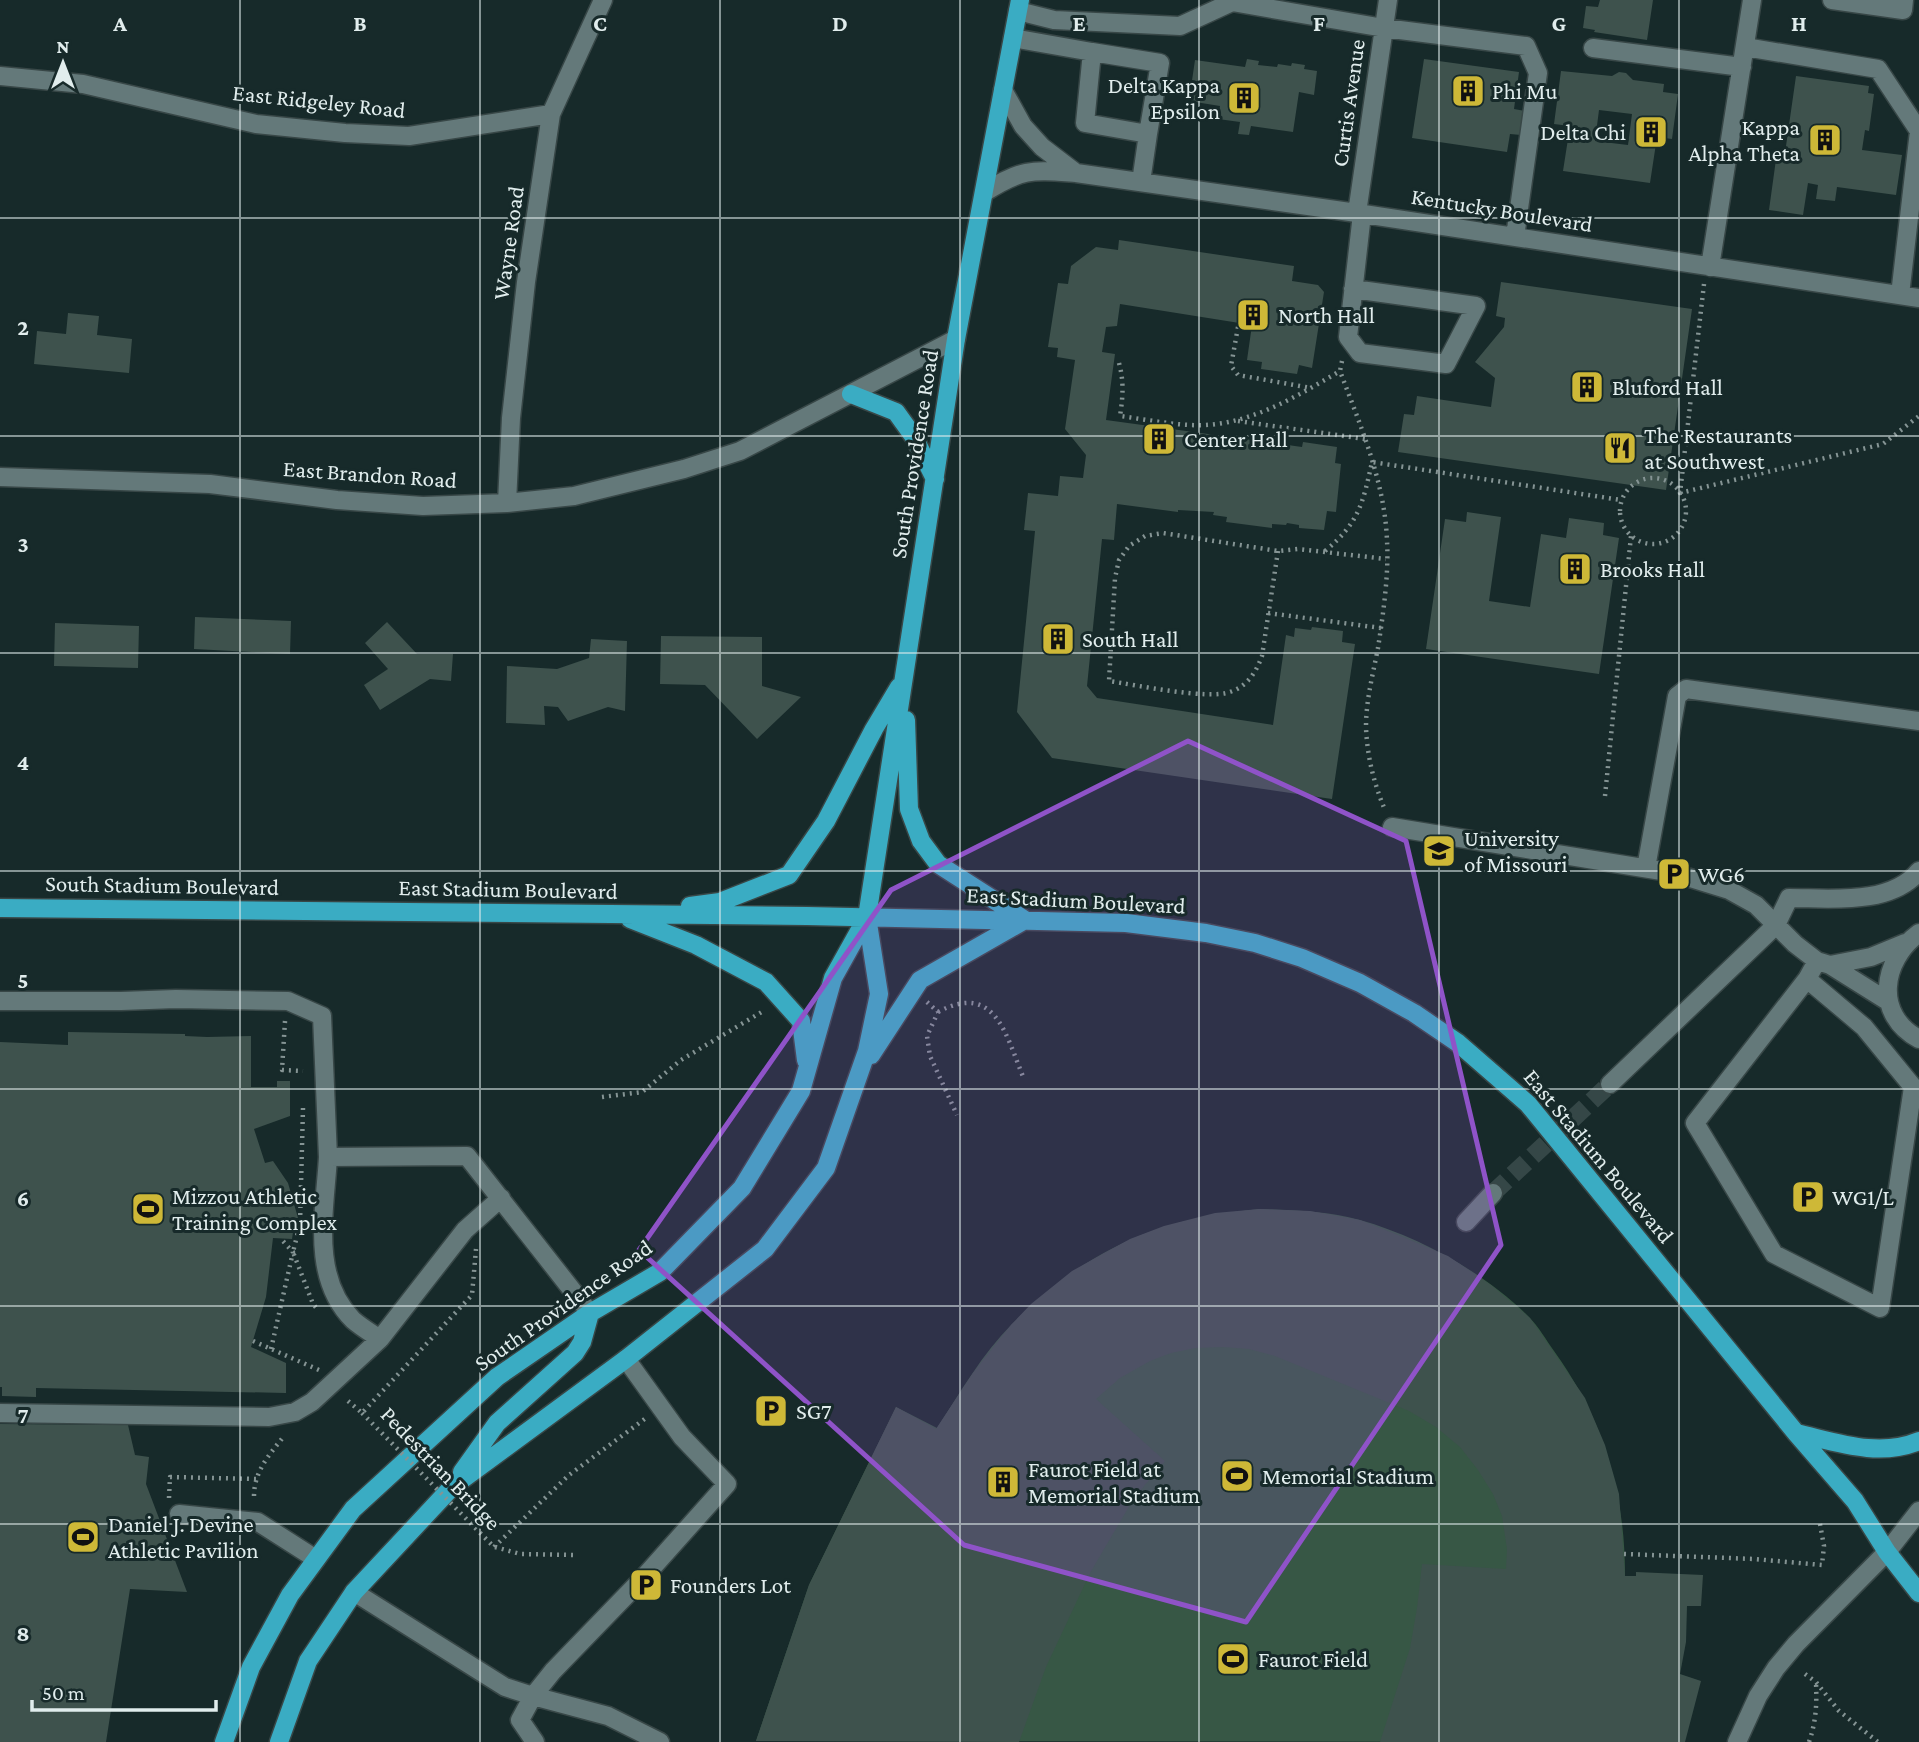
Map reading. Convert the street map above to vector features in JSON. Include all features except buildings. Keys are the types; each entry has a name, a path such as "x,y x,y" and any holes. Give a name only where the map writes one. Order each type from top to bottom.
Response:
{"main road":[{"name":"South Providence Road","path":"279,1742 308,1661 354,1592 452,1487 626,1359 765,1249 826,1168 867,1051 879,994 867,917 956,339 1019,5"},
{"path":"851,394 896,412 914,437 935,480"},
{"path":"621,915 720,902 789,875 826,821 904,678"},
{"path":"857,1081 885,1030 919,980 1025,920 938,864 921,841 909,809 904,678"},
{"name":"South Stadium Boulevard","path":"0,908 324,912"},
{"name":"East Stadium Boulevard","path":"324,912 867,917 1126,923 1206,933 1255,943 1302,958 1360,983 1414,1013 1458,1043 1528,1104 1796,1433 1855,1501 1886,1552 1919,1593"},
{"path":"621,915 696,945 766,982 801,1021 808,1069"},
{"name":"South Providence Road","path":"224,1742 251,1667 290,1595 353,1509 497,1377 590,1313 660,1272 742,1188 801,1091 833,978 867,917"},
{"path":"452,1487 497,1423 575,1353 582,1342 590,1313"},
{"path":"1796,1433 1870,1449 1908,1446 1919,1441"}],"street":[{"name":"Wayne Road","path":"507,503 517,363 551,114 603,0"},
{"name":"Curtis Avenue","path":"1353,289 1476,306 1446,364 1360,353 1348,337 1359,213 1388,0"},
{"path":"1707,275 1752,0"},
{"path":"1832,0 1903,10 1904,0"},
{"path":"1019,5 1054,20 1180,26 1232,2 1384,28 1526,46 1538,73 1515,237"},
{"path":"1013,38 1160,63 1140,182"},
{"path":"1745,47 1878,69 1919,131 1900,295"},
{"path":"1593,48 1742,67"},
{"path":"1092,52 1085,123 1147,134"},
{"name":"East Ridgeley Road","path":"0,76 83,84 256,124 345,133 410,136 551,114"},
{"name":"Kentucky Boulevard","path":"1003,90 1029,133 1042,147 1076,173"},
{"name":"Kentucky Boulevard","path":"985,192 1009,177 1033,170 1076,173 1515,237 1707,275 1919,298"},
{"name":"East Brandon Road","path":"0,477 210,484 337,500 422,506 507,503 574,496 684,469 740,451 956,339"},
{"path":"1646,868 1677,696 1686,689 1919,721"},
{"path":"1392,827 1674,873 1729,890 1756,905 1795,944 1889,1002"},
{"path":"1609,1084 1776,925 1789,898 1860,898 1881,894 1913,878 1919,871"},
{"path":"1807,979 1864,1027 1913,1087 1880,1308 1774,1254 1695,1123 1807,979 1823,963 1871,957 1912,938"},
{"path":"1912,938 1893,961 1888,981 1889,1002 1898,1021 1919,1039"},
{"path":"0,1001 288,1001 322,1016 328,1157 322,1248 330,1287 352,1319 380,1339"},
{"path":"328,1157 467,1156 590,1313"},
{"path":"1466,1222 1493,1193"},
{"path":"0,1413 228,1418 269,1417 295,1412 312,1402 380,1339 465,1230 501,1199"},
{"path":"534,1742 520,1720 533,1696 553,1671 727,1484 682,1437 626,1359"},
{"path":"174,1508 258,1522 316,1559"},
{"path":"1737,1742 1758,1696 1776,1668 1886,1552 1919,1511"},
{"path":"354,1592 505,1688 608,1716 660,1742"}],"path":[{"path":"1681,493 1664,480 1643,480 1634,484 1621,500 1620,520 1631,537 1650,544 1670,539 1684,523 1686,513 1681,493 1707,275"},
{"path":"1238,327 1231,366 1238,375 1311,388"},
{"path":"1119,363 1123,377 1121,416 1191,425 1234,420 1268,410 1340,371 1378,482 1387,540 1381,628 1366,729 1373,781 1392,827"},
{"path":"1681,493 1883,444 1919,416"},
{"path":"1234,420 1365,439"},
{"path":"1372,462 1621,500"},
{"path":"1324,552 1351,525 1363,503 1372,462"},
{"path":"1278,551 1262,656 1256,671 1246,683 1230,692 1210,695 1109,681 1115,578 1119,560 1129,546 1145,536 1163,533 1278,551 1298,549 1386,559"},
{"path":"1605,796 1631,537"},
{"path":"1268,613 1381,628"},
{"path":"924,999 938,1012"},
{"path":"957,1115 930,1056 927,1036 938,1012 954,1003 977,1002 993,1013 1024,1079"},
{"path":"602,1097 642,1092 681,1060 768,1007"},
{"path":"340,1407 348,1401 362,1413 472,1295 478,1251 465,1230"},
{"path":"271,1349 293,1252 281,1239"},
{"path":"253,1341 324,1372"},
{"path":"494,1547 569,1475 662,1409"},
{"name":"Pedestrian Bridge","path":"362,1413 494,1547"},
{"path":"254,1496 264,1460 290,1432"},
{"path":"174,1508 170,1477 257,1479"},
{"path":"1623,1554 1822,1564 1824,1546 1820,1524"},
{"path":"494,1547 520,1553 573,1555"},
{"path":"1805,1674 1816,1682 1839,1711 1878,1742"},
{"path":"1809,1742 1817,1707 1816,1682"}],"highlighted area":[{"path":"1188,741 1406,841 1501,1245 1246,1622 964,1545 639,1250 891,890"}],"green space":[{"name":"Memorial Stadium","path":"1260,1209 1323,1213 1360,1220 1406,1236 1450,1258 1472,1271 1529,1317 1571,1377 1586,1403 1608,1457 1621,1514 1624,1544 1622,1617 1595,1742 756,1741 809,1585 896,1407 937,1428 972,1374 1012,1324 1040,1298 1096,1257 1155,1230 1222,1214"}],"tunnel":[{"path":"1493,1193 1610,1084"}],"place":[{"name":"Phi Mu","path":"1468,91"},
{"name":"Delta Kappa Epsilon","path":"1244,98"},
{"name":"Delta Chi","path":"1651,132"},
{"name":"Kappa Alpha Theta","path":"1825,140"},
{"name":"North Hall","path":"1253,315"},
{"name":"Bluford Hall","path":"1587,387"},
{"name":"Center Hall","path":"1159,439"},
{"name":"The Restaurants at Southwest","path":"1620,448"},
{"name":"Brooks Hall","path":"1575,569"},
{"name":"South Hall","path":"1058,639"},
{"name":"University of Missouri","path":"1439,851"},
{"name":"WG6","path":"1674,874"},
{"name":"WG1/L","path":"1808,1197"},
{"name":"Mizzou Athletic Training Complex","path":"148,1209"},
{"name":"SG7","path":"771,1411"},
{"name":"Memorial Stadium","path":"1237,1476"},
{"name":"Faurot Field at Memorial Stadium","path":"1003,1482"},
{"name":"Daniel J. Devine Athletic Pavilion","path":"83,1537"},
{"name":"Founders Lot","path":"646,1585"},
{"name":"Faurot Field","path":"1233,1659"}]}
